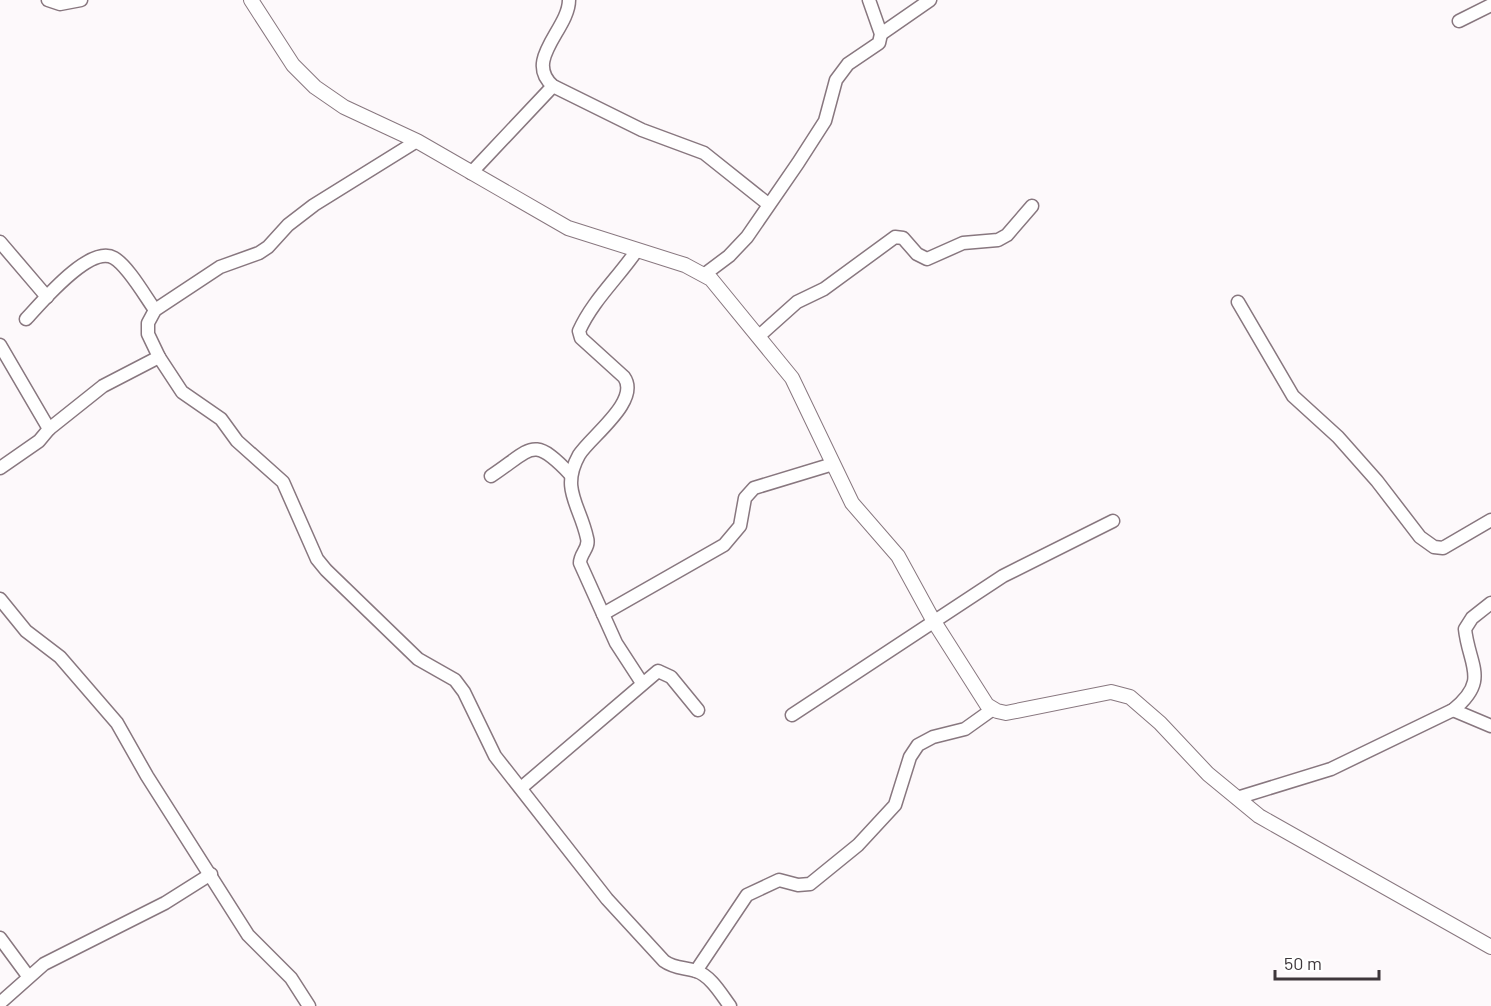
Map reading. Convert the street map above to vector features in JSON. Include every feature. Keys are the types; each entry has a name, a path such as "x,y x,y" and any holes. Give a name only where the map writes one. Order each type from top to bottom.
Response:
{"street":[{"path":"48,0 60,4 81,0"},
{"path":"251,0 293,65 315,87 364,118 417,141 568,228 705,274 792,378 852,504 898,556 933,620 979,694 993,709 1006,713 1111,692 1130,697 1160,723 1208,774 1237,798 1284,831 1491,947"},
{"path":"569,0 568,10 544,57 541,69 545,79 553,86 642,130 705,153 768,204"},
{"path":"705,274 729,256 747,237 825,121 836,80 848,64 879,43 881,34 869,0"},
{"path":"881,34 930,0"},
{"path":"1459,21 1491,5"},
{"path":"471,173 553,86"},
{"path":"417,141 314,205 288,225 268,247 259,253 220,267 155,310 148,324 148,334 159,357 182,392 212,411 237,441 284,482 317,559 326,570 418,659 455,680 464,692 486,742 607,899 664,961 673,967 696,971 705,976 730,1006"},
{"path":"759,336 797,302 824,289 895,237 903,238 917,254 927,260 963,243 998,240 1007,236 1032,206"},
{"path":"0,242 47,297"},
{"path":"637,250 619,277 601,294 579,331 581,338 624,377 628,384 628,392 616,412 580,453 570,474 569,485 588,540 580,563 616,643 642,683"},
{"path":"26,319 88,260 112,257 120,262 155,310"},
{"path":"1238,302 1293,396 1346,445 1420,537 1434,547 1443,548 1491,520"},
{"path":"0,345 49,429"},
{"path":"0,468 39,441 49,429 103,386 159,357"},
{"path":"491,476 531,449 541,449 550,453 570,474"},
{"path":"603,614 724,545 740,526 745,498 754,488 833,464"},
{"path":"792,716 933,620 1003,576 1113,521"},
{"path":"0,599 26,631 60,657 117,723 147,776 248,935 291,978 309,1006"},
{"path":"1237,798 1331,769 1370,753 1453,710 1466,699 1474,687 1476,675 1465,628 1472,618 1491,603"},
{"path":"521,788 658,671 665,673 698,710"},
{"path":"696,971 747,895 779,880 798,885 810,884 858,845 895,805 910,757 918,745 933,737 965,729 993,709"},
{"path":"1453,710 1491,726"},
{"path":"0,1003 28,976 65,953 165,903 211,874"},
{"path":"0,938 28,976"}]}
